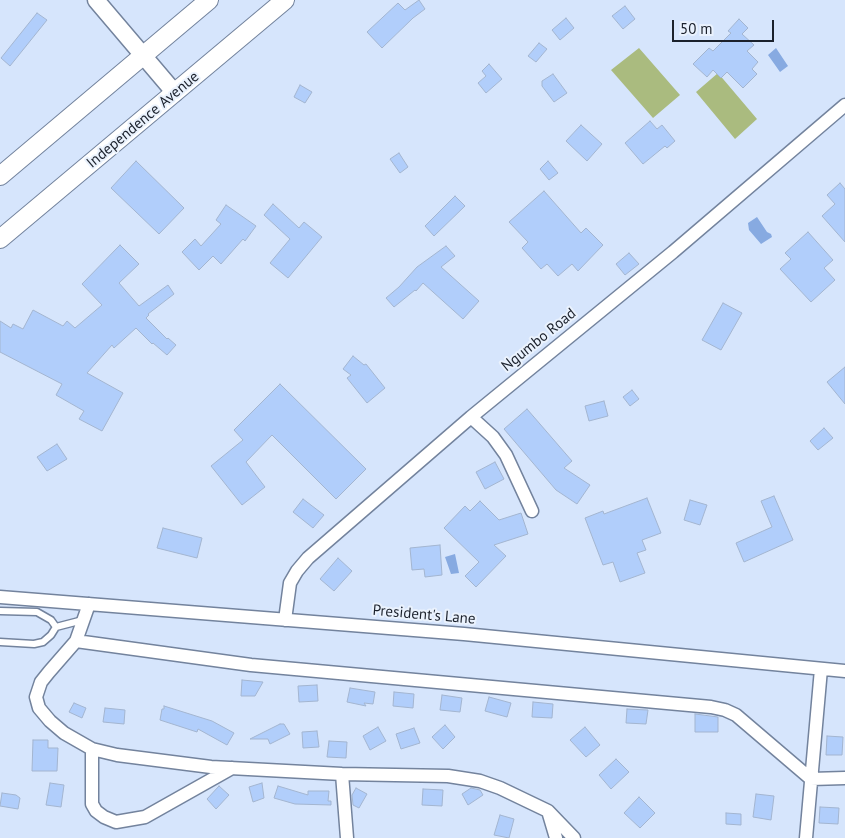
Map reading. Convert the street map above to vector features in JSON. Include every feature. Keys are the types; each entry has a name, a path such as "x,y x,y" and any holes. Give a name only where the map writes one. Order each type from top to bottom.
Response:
{"main road":[{"path":"0,176 208,0"},
{"name":"Independence Avenue","path":"0,239 285,0"}],"street":[{"path":"96,0 175,93"},
{"name":"Ngumbo Road","path":"285,620 290,583 308,558 471,417 672,252 845,105"},
{"path":"471,417 493,438 506,455 532,511"},
{"name":"President's Lane","path":"0,597 483,636 845,671"},
{"path":"89,604 76,641 49,672 42,682 36,697 39,708 50,720 64,733 92,750 117,755 232,768 342,774 448,776 480,781 500,788 548,811 574,838"},
{"path":"76,641 251,665 711,707 726,710 736,715 812,779 845,778"},
{"path":"806,838 821,669"},
{"path":"92,750 92,804 96,811 104,818 116,822 145,816 232,768"},
{"path":"342,774 347,838"},
{"path":"548,811 556,838"}],"lane":[{"path":"0,612 37,612 45,616 56,627"},
{"path":"0,642 34,644 43,642 56,627 83,620"}],"green space":[{"path":"639,48 680,95 653,118 611,70"},
{"path":"718,73 757,119 735,139 696,92"}],"water":[{"path":"776,48 788,66 780,72 768,55"},
{"path":"757,217 772,237 761,244 749,230 748,223"},
{"path":"455,554 459,573 451,574 445,557"}],"building":[{"path":"419,0 425,9 382,48 367,32 398,3 405,10"},
{"path":"625,6 635,19 623,29 612,16"},
{"path":"37,13 47,20 10,66 1,58"},
{"path":"566,18 574,28 560,40 552,30"},
{"path":"739,19 748,28 742,34 754,45 747,51 758,62 752,69 757,74 743,88 727,72 721,78 713,70 707,77 693,64 709,48 713,51 731,33 728,31"},
{"path":"539,43 547,49 536,62 528,56"},
{"path":"489,64 502,79 486,93 478,83 486,76 482,71"},
{"path":"553,74 567,93 554,102 542,86 542,81"},
{"path":"300,85 312,92 305,103 294,97"},
{"path":"650,121 657,129 662,125 675,141 667,148 665,146 643,164 625,143"},
{"path":"581,125 602,144 587,161 566,141"},
{"path":"399,153 408,167 400,173 390,159"},
{"path":"136,161 184,208 159,234 111,188"},
{"path":"548,161 558,173 549,180 540,169"},
{"path":"840,183 845,189 845,242 822,216 835,204 827,195"},
{"path":"544,191 581,233 586,228 603,245 578,271 572,264 558,276 547,264 541,269 522,248 528,242 509,222"},
{"path":"455,196 465,206 434,236 425,226"},
{"path":"273,204 299,228 304,222 322,237 288,278 270,263 290,239 264,215"},
{"path":"226,205 256,226 245,241 243,239 221,264 213,256 199,270 182,252 195,239 201,246 221,224 216,220"},
{"path":"808,232 833,260 824,268 835,280 811,302 780,269 791,259 785,253"},
{"path":"120,245 139,264 119,283 139,306 168,285 174,294 148,314 146,318 167,339 176,345 167,355 152,344 136,328 114,348 112,345 87,373 123,393 102,431 79,419 84,411 56,395 62,384 0,352 0,321 11,328 13,324 23,329 33,310 63,326 67,321 75,328 102,305 82,284"},
{"path":"446,246 455,256 441,267 479,301 463,319 423,283 416,291 394,307 386,298 417,267"},
{"path":"629,253 639,264 625,275 616,264"},
{"path":"723,303 742,313 721,350 702,340"},
{"path":"353,356 364,365 366,364 385,388 367,403 347,378 351,375 343,369"},
{"path":"845,367 845,404 827,382"},
{"path":"280,384 366,469 336,499 272,435 246,462 265,487 242,505 211,466 243,440 234,430"},
{"path":"632,390 639,399 630,406 623,397"},
{"path":"604,401 608,416 589,421 585,406"},
{"path":"527,409 572,461 564,468 590,485 577,504 556,490 504,429"},
{"path":"824,428 833,438 818,450 810,441"},
{"path":"57,444 67,459 47,471 37,457"},
{"path":"495,462 504,479 485,489 476,472"},
{"path":"774,496 793,540 744,562 736,543 772,527 761,501"},
{"path":"647,498 661,533 642,540 646,550 637,553 645,573 620,582 613,562 603,565 585,518 603,511 604,514"},
{"path":"303,499 324,515 313,528 293,512"},
{"path":"690,500 707,505 700,525 684,520"},
{"path":"480,501 499,520 521,513 528,534 494,545 506,556 476,587 465,576 479,562 444,528 465,506 470,511"},
{"path":"163,528 202,538 197,558 157,548"},
{"path":"440,545 442,575 425,577 424,569 412,570 410,548"},
{"path":"338,558 352,571 334,591 320,579"},
{"path":"242,680 263,682 255,696 241,696"},
{"path":"317,685 318,701 299,702 298,686"},
{"path":"350,688 375,692 373,704 364,703 366,706 347,702"},
{"path":"394,692 414,694 413,708 393,706"},
{"path":"442,695 462,698 460,712 440,710"},
{"path":"489,697 511,703 507,717 485,711"},
{"path":"533,702 553,704 552,718 532,717"},
{"path":"74,703 86,708 82,718 69,712"},
{"path":"164,706 212,721 234,733 227,745 198,729 197,732 160,720"},
{"path":"105,708 125,710 124,724 103,722"},
{"path":"627,709 648,710 646,724 626,723"},
{"path":"695,714 718,717 718,732 695,732"},
{"path":"280,724 284,724 290,734 270,744 268,739 250,739"},
{"path":"445,725 455,737 443,749 432,737"},
{"path":"378,727 386,741 370,750 363,736"},
{"path":"585,727 600,745 586,757 570,740"},
{"path":"414,728 420,743 401,749 396,734"},
{"path":"317,731 319,747 303,748 302,732"},
{"path":"827,736 843,737 842,755 826,755"},
{"path":"33,740 48,740 48,748 58,748 57,771 32,771"},
{"path":"329,741 347,742 346,758 327,757"},
{"path":"616,759 629,772 611,789 599,775"},
{"path":"50,783 64,785 61,807 46,805"},
{"path":"262,783 264,798 253,802 249,787"},
{"path":"219,786 229,795 216,809 207,799"},
{"path":"278,786 308,795 308,791 329,791 328,801 331,801 331,805 295,804 274,798"},
{"path":"356,788 367,794 359,808 353,805 352,795"},
{"path":"471,788 480,790 483,795 468,805 462,794"},
{"path":"423,789 443,790 442,806 422,805"},
{"path":"2,793 16,795 20,798 18,809 0,806"},
{"path":"756,794 774,796 771,820 753,817"},
{"path":"639,797 655,813 640,828 624,813"},
{"path":"820,807 839,808 838,824 819,823"},
{"path":"726,813 741,814 741,825 726,824"},
{"path":"500,815 514,819 509,838 494,835"}]}
